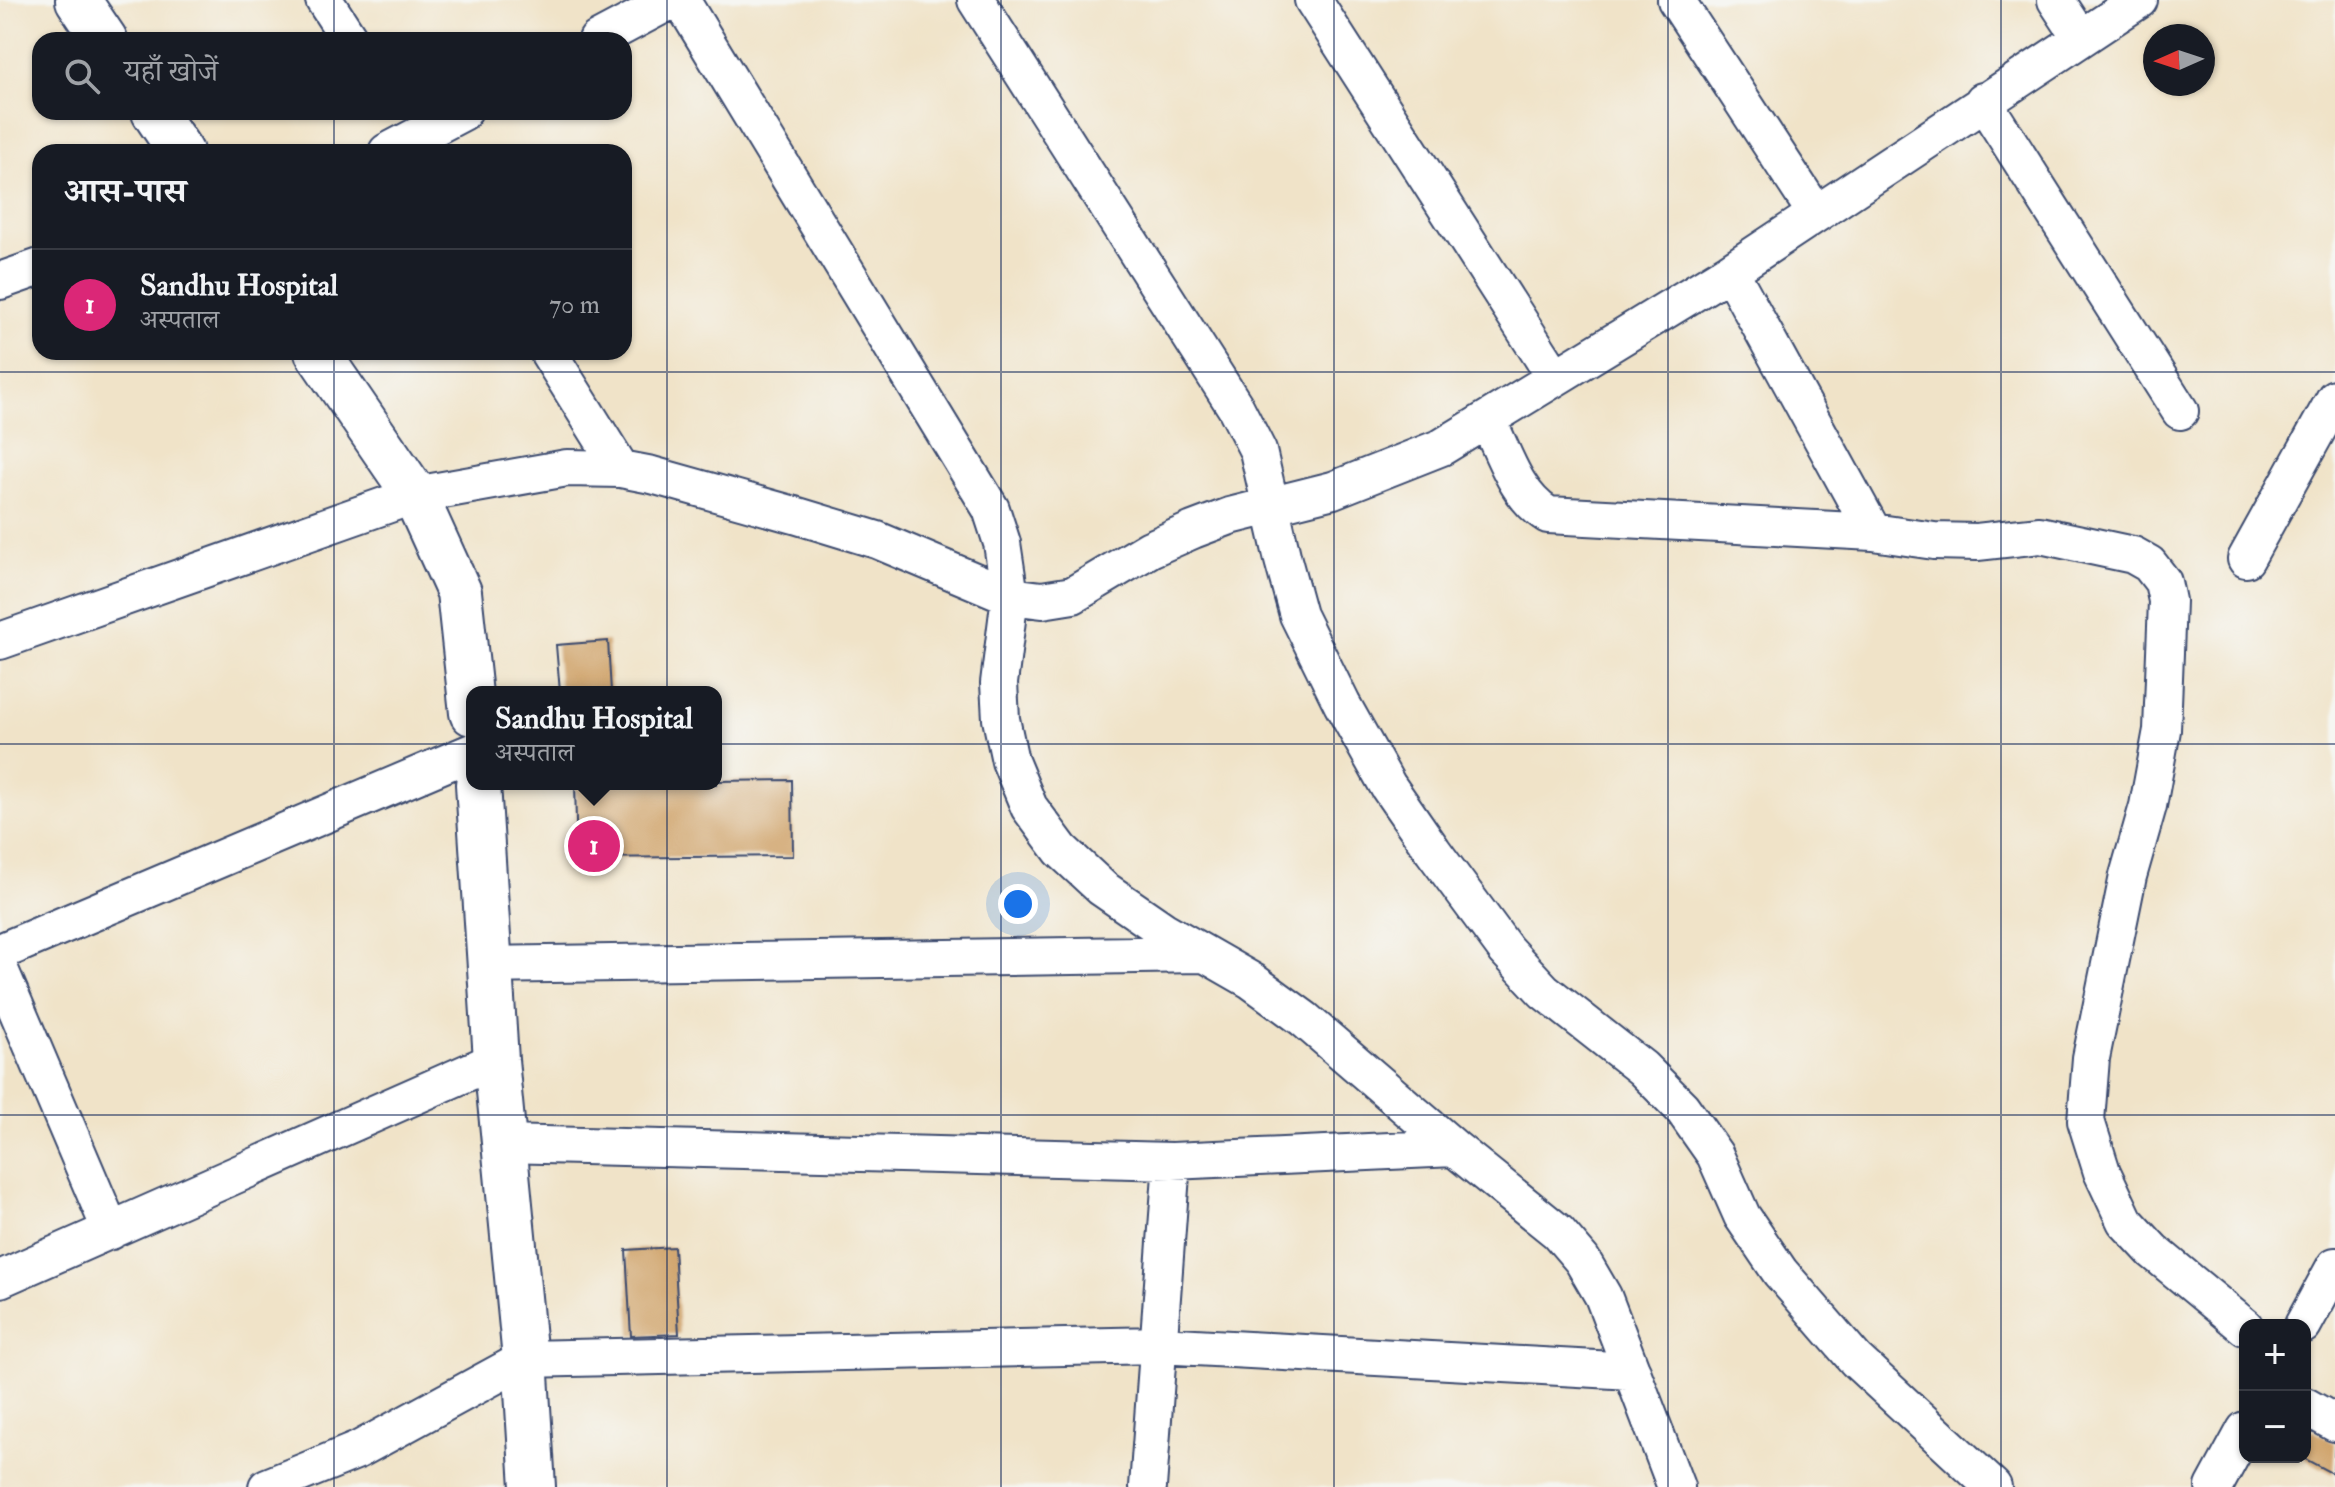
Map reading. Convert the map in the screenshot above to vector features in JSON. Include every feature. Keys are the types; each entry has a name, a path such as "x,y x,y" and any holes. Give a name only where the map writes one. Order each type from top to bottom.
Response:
{"street":[{"path":"78,0 100,32"},
{"path":"324,0 345,32"},
{"path":"612,32 672,0"},
{"path":"681,0 991,509 1002,543 1010,596 999,683 1001,719 1010,761 1029,807 1061,850 1102,888 1304,1019 1454,1148 1558,1232 1582,1260 1603,1296 1632,1371 1666,1479"},
{"path":"976,0 1236,408 1258,451 1298,615 1342,704 1388,786 1506,950 1544,991 1642,1068 1682,1108 1715,1155 1742,1216 1780,1272 1856,1360 1993,1487"},
{"path":"1313,0 1555,377"},
{"path":"1676,0 1815,212"},
{"path":"2056,0 2081,38"},
{"path":"0,641 415,495 567,468 621,469 678,481 877,540 1010,596 1042,600 1073,595 1150,549 1193,530 1230,516 1333,490 1442,447 1730,271 2139,0"},
{"path":"1983,101 2180,411"},
{"path":"159,120 176,144"},
{"path":"405,139 446,120"},
{"path":"0,281 32,270"},
{"path":"1730,271 1873,532"},
{"path":"322,360 415,495 459,592 469,686"},
{"path":"553,360 621,469"},
{"path":"2246,559 2335,398"},
{"path":"1488,421 1523,493 1533,506 1548,515 1873,532 1934,541 1977,542 2040,535 2133,555 2149,564 2163,582 2167,601 2162,730 2091,1058 2086,1121 2102,1172 2125,1221 2153,1251 2239,1322"},
{"path":"0,952 466,755"},
{"path":"478,790 496,1060 525,1359 533,1487"},
{"path":"489,965 1208,954"},
{"path":"0,970 111,1231"},
{"path":"0,1279 496,1060"},
{"path":"503,1144 1172,1161 1454,1148"},
{"path":"1148,1487 1172,1161"},
{"path":"2306,1319 2335,1266"},
{"path":"267,1487 358,1450 525,1359 1159,1345 1632,1371"},
{"path":"2311,1409 2335,1423"},
{"path":"2214,1487 2239,1441"}],"building":[{"path":"608,641 611,686 559,686 556,645"},
{"path":"792,780 793,856 577,858 575,790 722,790 722,781"},
{"path":"674,1247 679,1334 631,1336 626,1250"},
{"path":"2311,1430 2335,1443 2333,1474 2311,1462"}],"place":[{"name":"Sandhu Hospital","path":"594,846"}]}
